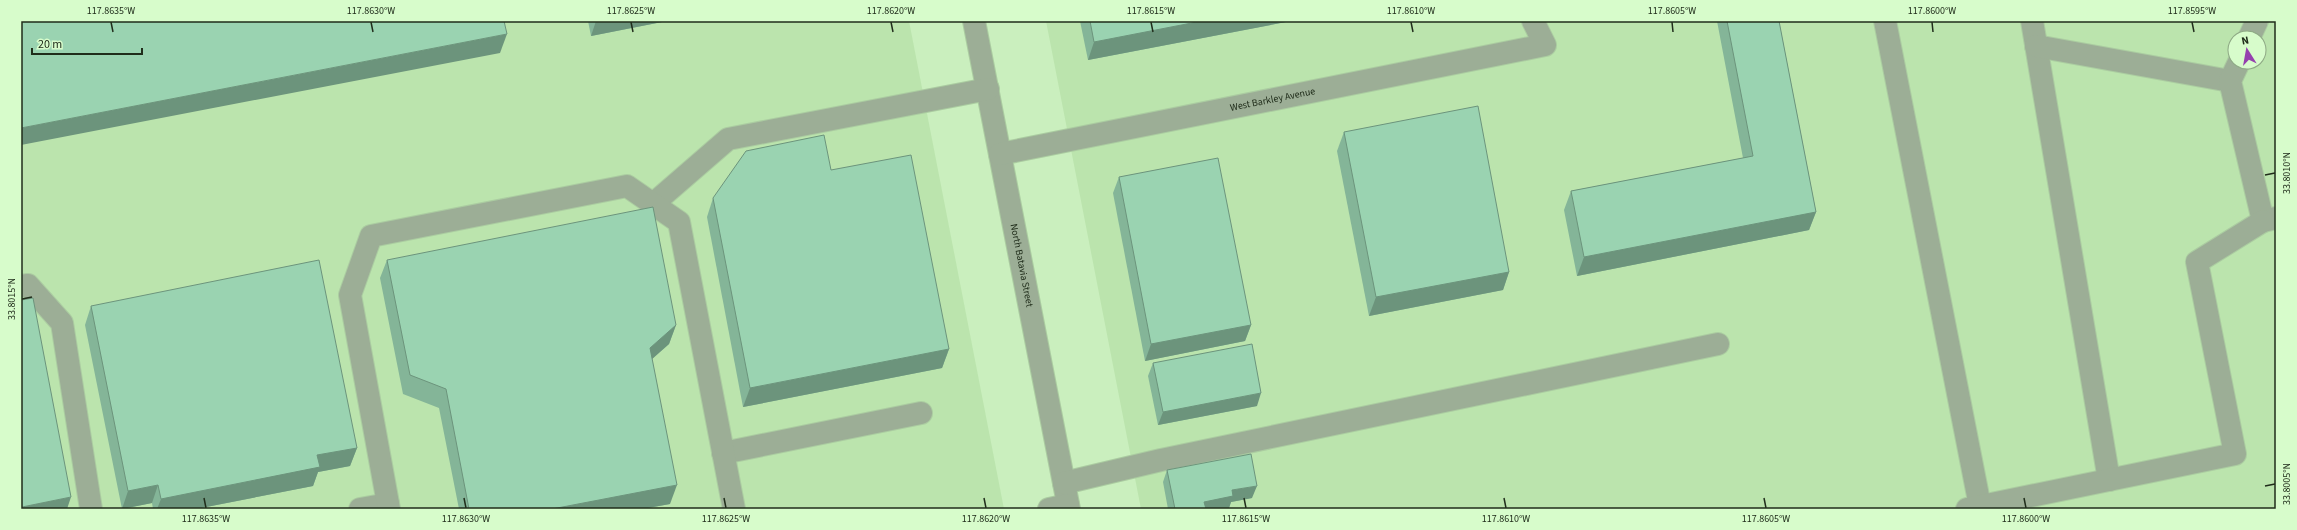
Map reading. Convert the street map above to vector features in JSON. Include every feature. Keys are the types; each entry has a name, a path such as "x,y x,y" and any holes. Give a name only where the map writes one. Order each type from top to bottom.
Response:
{"street":[{"name":"North Batavia Street","path":"974,21 1064,483 1062,508"},
{"name":"West Barkley Avenue","path":"1000,154 1545,44 1533,21"},
{"path":"1885,21 1973,508 2235,454 2197,262 2270,219 2234,71 2036,46"},
{"path":"2032,21 2109,480"},
{"path":"652,204 728,139 988,89"},
{"path":"360,509 388,506 350,295 371,236 627,186 679,222 734,509"},
{"path":"21,286 28,285 62,323 91,509"},
{"path":"1064,483 1161,460 1718,344"},
{"path":"723,453 921,413"}],"shaded area":[{"path":"21,21 909,21 1004,509 21,509"},
{"path":"1046,21 2276,21 2276,509 1141,509"}],"building":[{"path":"21,21 504,21 507,34 21,128"},
{"path":"1090,21 1202,21 1094,42"},
{"path":"1727,21 1779,21 1816,212 1584,257 1571,191 1753,156"},
{"path":"1478,106 1509,272 1376,297 1344,132"},
{"path":"824,135 831,170 911,155 949,349 750,388 713,198 746,151"},
{"path":"1218,158 1251,325 1151,344 1119,177"},
{"path":"653,207 676,325 650,348 677,485 552,509 469,509 446,389 410,375 387,260"},
{"path":"319,260 357,448 317,455 320,467 161,499 158,485 128,491 91,306"},
{"path":"33,298 71,497 21,507 21,300"},
{"path":"1252,344 1261,393 1163,412 1153,363"},
{"path":"1251,454 1257,486 1232,490 1233,496 1204,502 1206,509 1175,509 1167,470"}]}
